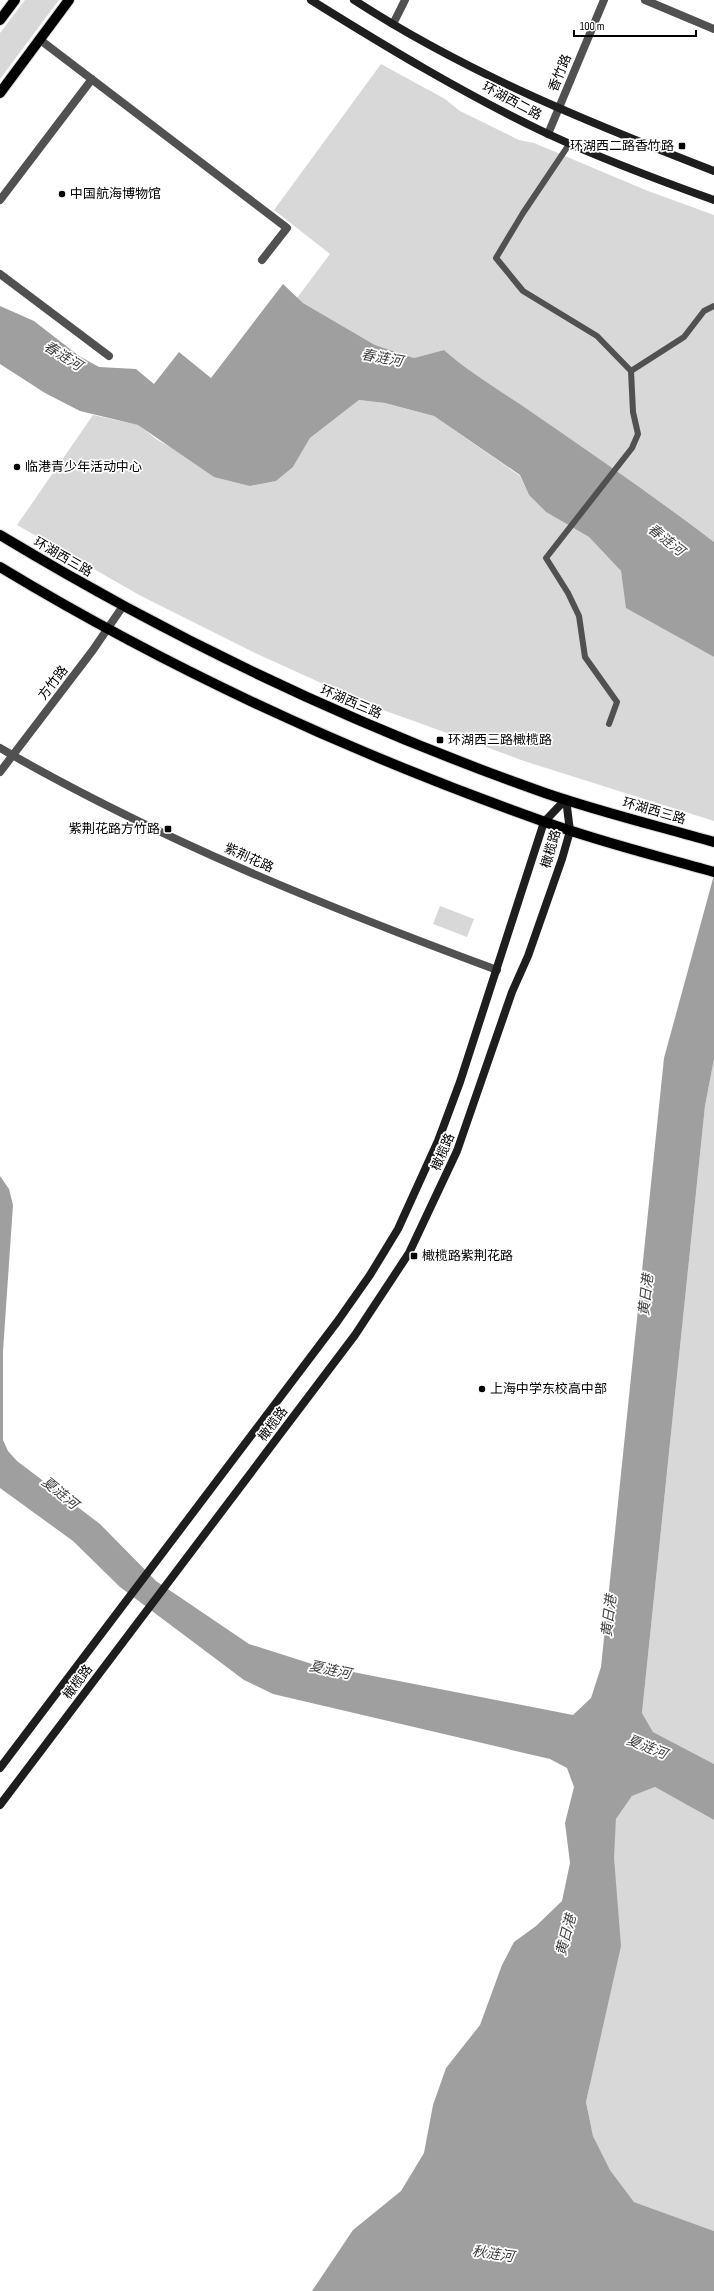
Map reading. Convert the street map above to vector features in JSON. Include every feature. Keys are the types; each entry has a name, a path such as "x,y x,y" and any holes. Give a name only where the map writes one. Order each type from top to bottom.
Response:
{"main road":[{"path":"0,20 15,0"},
{"path":"0,93 69,0"},
{"name":"环湖西二路","path":"311,0 412,62 548,134 651,177 714,200"},
{"name":"环湖西二路","path":"354,0 393,24 481,72 559,108 714,171"},
{"name":"环湖西三路","path":"0,535 123,606 292,691 412,743 566,799 714,842"},
{"path":"0,567 106,629 198,676 369,754 570,831 713,872"},
{"name":"橄榄路","path":"0,1768 151,1571 337,1322 370,1275 398,1229 438,1141 460,1082 544,822 566,799"},
{"name":"橄榄路","path":"0,1805 355,1336 409,1253 457,1151 512,992 528,956 570,831 566,799"}],"street":[{"path":"393,24 405,0"},
{"name":"香竹路","path":"548,134 604,0"},
{"path":"645,0 714,28"},
{"path":"39,40 287,228 262,260"},
{"path":"0,200 92,79"},
{"path":"570,143 523,213 496,258 523,291 598,336 631,371 633,412 638,434 632,448 567,534 546,558 568,593 579,616 585,657 617,702 609,724"},
{"path":"0,274 109,356"},
{"path":"631,371 684,337 704,311 714,306"},
{"name":"方竹路","path":"0,772 93,650 123,606"},
{"name":"紫荆花路","path":"0,748 138,820 314,900 497,970"}],"shaded area":[{"path":"25,0 59,0 0,79 0,33"},
{"path":"381,64 445,99 460,111 519,140 534,143 648,191 714,215 714,542 602,460 476,375 444,350 414,358 375,345 297,298 330,254 274,210"},
{"path":"359,400 385,403 434,416 520,476 529,495 546,512 589,537 621,571 627,608 714,657 714,821 527,762 372,706 255,653 141,596 17,525 93,415 139,425 156,439 188,457 250,486 276,481 293,467 310,438"},
{"path":"440,906 474,919 467,937 433,924"},
{"path":"714,1059 714,1764 653,1732 642,1713 705,1106"},
{"path":"655,1787 714,1820 714,2231 634,2202 610,2170 593,2136 586,2102 597,2050 616,1819 632,1796"}],"water":[{"name":"春涟河","path":"283,284 303,303 375,345 414,358 444,350 476,375 602,460 714,542 714,657 626,608 621,571 589,537 546,512 529,495 520,475 434,416 385,403 359,400 310,438 293,467 276,481 250,486 214,477 138,425 80,411 45,393 0,364 0,306 34,321 79,356 99,367 136,369 154,384 179,352 211,378"},
{"path":"714,875 714,1059 705,1106 642,1713 653,1732 714,1764 714,1820 655,1787 632,1796 616,1819 614,1858 621,1946 586,2102 593,2136 610,2170 634,2202 714,2231 714,2291 312,2291 353,2230 401,2191 424,2153 433,2105 446,2068 480,2025 502,1965 514,1942 536,1926 562,1901 570,1863 565,1823 574,1787 567,1768 550,1759 273,1694 244,1680 120,1587 73,1541 0,1488 0,1176 9,1189 13,1205 3,1351 3,1440 8,1451 17,1461 100,1524 156,1581 249,1644 312,1664 573,1715 591,1698 601,1667 664,1058"}],"place":[{"name":"环湖西二路香竹路","path":"682,146"},
{"name":"中国航海博物馆","path":"62,194"},
{"name":"临港青少年活动中心","path":"17,467"},
{"name":"环湖西三路橄榄路","path":"440,740"},
{"name":"紫荆花路方竹路","path":"168,829"},
{"name":"橄榄路紫荆花路","path":"414,1256"},
{"name":"上海中学东校高中部","path":"482,1389"}],"water label":[{"name":"黄日港","path":"646,1295"},
{"name":"夏涟河","path":"60,1493"},
{"name":"黄日港","path":"609,1616"},
{"name":"夏涟河","path":"330,1670"},
{"name":"夏涟河","path":"647,1747"},
{"name":"黄日港","path":"566,1935"},
{"name":"秋涟河","path":"493,2254"}]}
